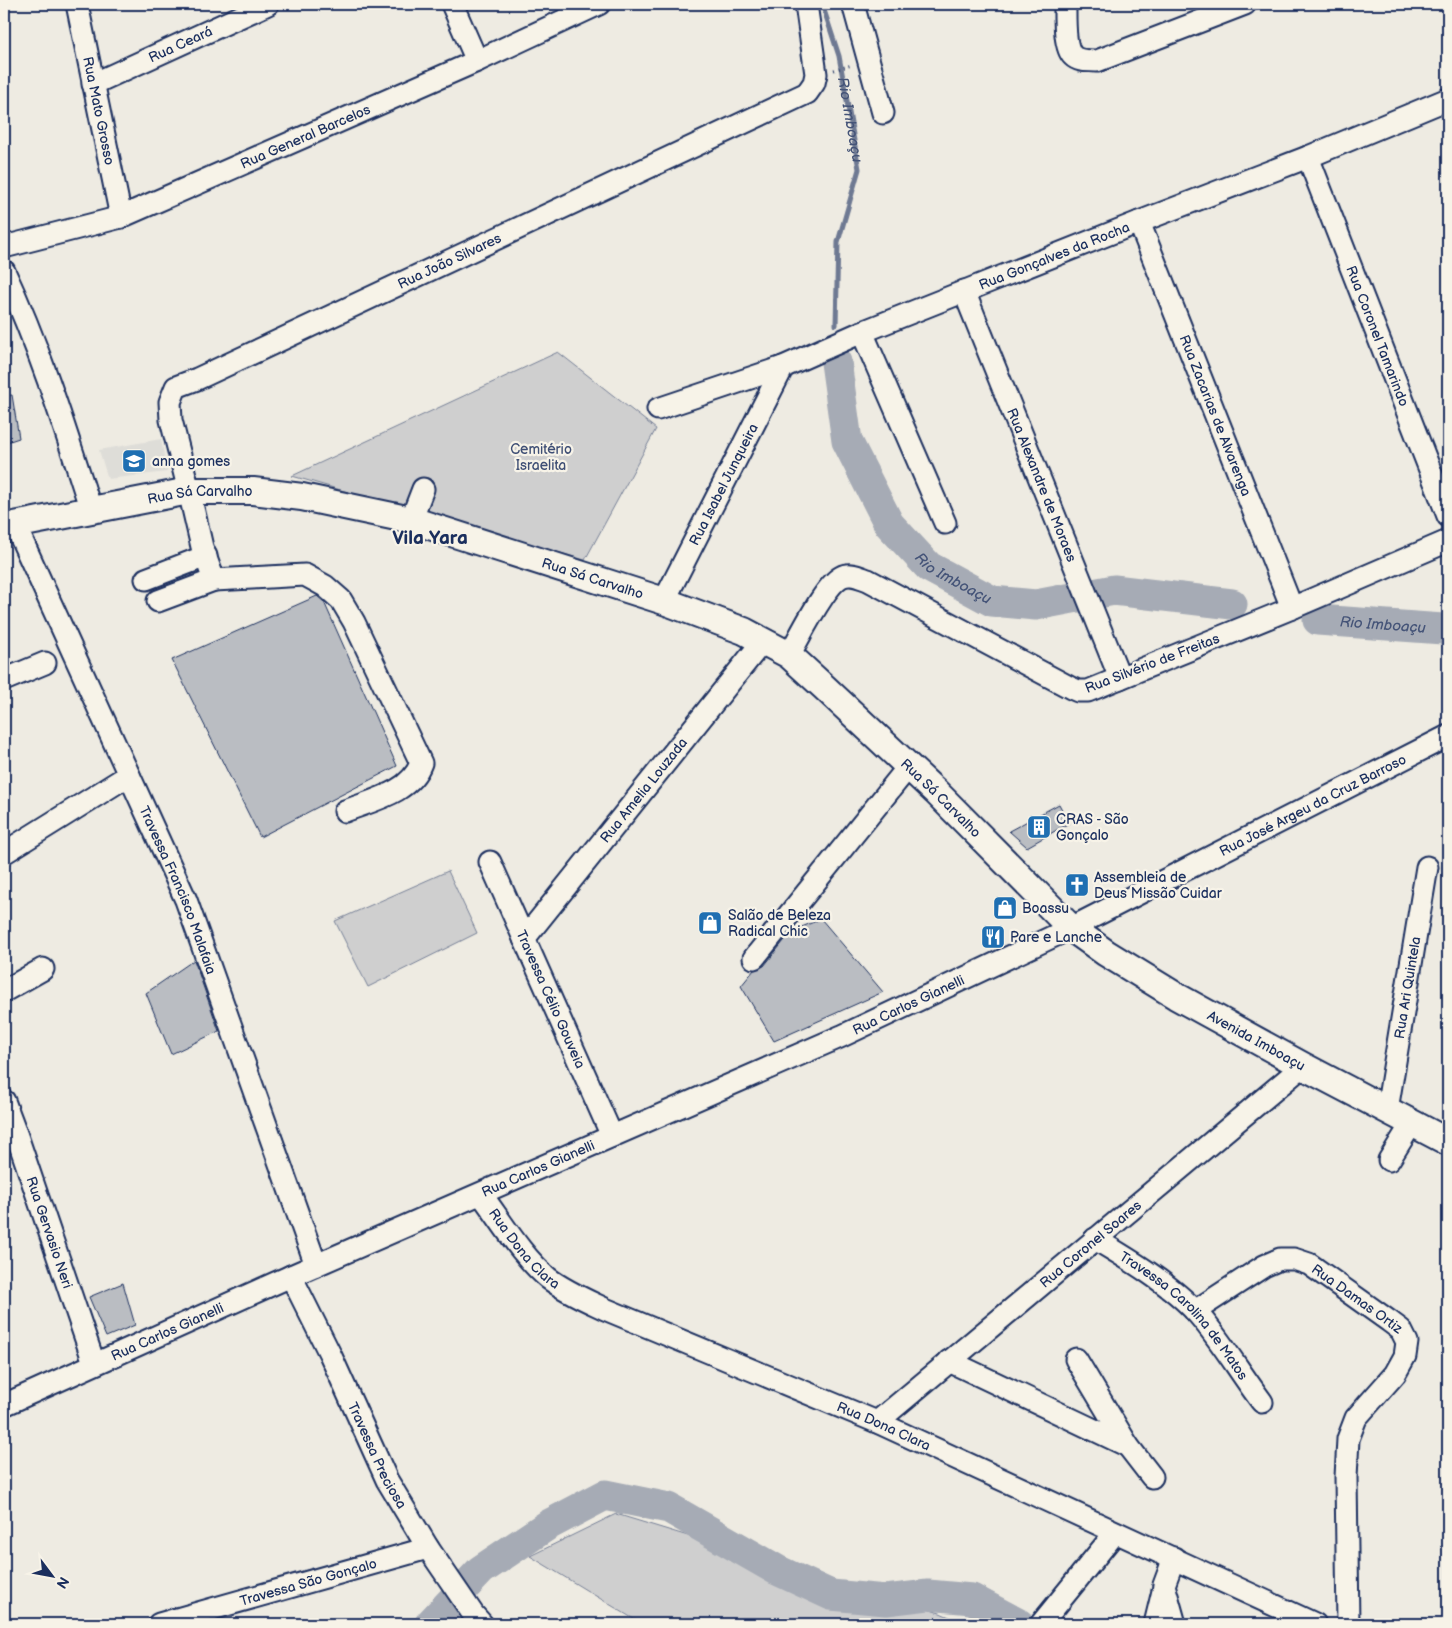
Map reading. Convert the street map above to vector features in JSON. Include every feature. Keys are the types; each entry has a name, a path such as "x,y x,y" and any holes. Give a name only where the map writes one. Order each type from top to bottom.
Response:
{"main road":[{"name":"Rua Sá Carvalho","path":"9,526 189,490 253,491 302,497 411,520 664,601 714,619 763,640 789,655 910,766 1071,928"},
{"name":"Avenida Imboaçu","path":"1071,928 1106,953 1176,996 1303,1066 1448,1142"}],"street":[{"name":"Rua Mato Grosso","path":"77,4 121,217"},
{"name":"Rua Ceará","path":"93,84 268,4"},
{"path":"452,4 477,61"},
{"name":"Rua General Barcelos","path":"4,247 121,217 477,61 599,4"},
{"path":"806,4 815,78"},
{"path":"853,4 883,112"},
{"path":"1065,4 1068,45 1073,56 1083,60 1097,61 1244,4"},
{"name":"Rua João Silvares","path":"189,490 171,420 170,402 176,386 197,379 807,93 815,78"},
{"name":"Rua Gonçalves da Rocha","path":"658,409 783,367 862,332 1308,157 1448,99"},
{"name":"Rua Coronel Tamarindo","path":"1308,157 1448,516"},
{"name":"Rua Zacarias de Alvarenga","path":"1139,222 1292,608"},
{"path":"4,271 22,310 48,377 91,510"},
{"name":"Rua Alexandre de Moraes","path":"964,291 1120,678"},
{"path":"862,332 945,523"},
{"name":"Rua Isabel Junqueira","path":"664,601 783,367"},
{"path":"411,520 423,489"},
{"path":"189,490 202,547 214,580"},
{"name":"Travessa Francisco Malafaia","path":"9,526 129,775 186,900 316,1266"},
{"name":"Rua Silvério de Freitas","path":"789,655 827,590 842,576 854,574 1078,691 1088,691 1292,608 1448,541"},
{"path":"146,579 206,556"},
{"path":"158,601 214,580 305,575 326,586 341,600 354,622 421,763 413,779 400,789 345,810"},
{"name":"Rua Amelia Louzada","path":"524,939 763,640"},
{"path":"4,680 45,663"},
{"name":"Rua José Argeu da Cruz Barroso","path":"1071,928 1448,736"},
{"path":"754,958 910,766"},
{"path":"4,853 129,775"},
{"name":"Travessa Célio Gouveia","path":"490,862 612,1136"},
{"name":"Rua Ari Quintela","path":"1387,1110 1427,867"},
{"name":"Rua Carlos Gianelli","path":"4,1404 291,1276 842,1036 1071,928"},
{"path":"4,991 44,969"},
{"name":"Rua Coronel Soares","path":"876,1422 1303,1066"},
{"name":"Rua Gervasio Neri","path":"4,1101 94,1363"},
{"path":"1389,1160 1412,1123"},
{"name":"Rua Dona Clara","path":"481,1194 530,1261 548,1278 565,1290 605,1310 876,1422 1315,1624"},
{"name":"Travessa Carolina de Matos","path":"1095,1238 1136,1264 1196,1311 1262,1402"},
{"name":"Rua Damas Ortiz","path":"1196,1311 1264,1266 1280,1259 1294,1259 1309,1264 1389,1321 1401,1330 1407,1342 1405,1356 1395,1374 1356,1418 1348,1439 1346,1477 1348,1624"},
{"name":"Travessa Preciosa","path":"291,1276 330,1354 387,1480 428,1548 477,1619"},
{"path":"1076,1359 1128,1446 1152,1477"},
{"path":"950,1361 1128,1446"},
{"path":"1044,1620 1115,1533"},
{"name":"Travessa São Gonçalo","path":"158,1624 428,1548"},
{"path":"1155,1624 1164,1585 1174,1558"},
{"path":"1164,1585 1175,1624"}],"path":[{"path":"815,78 870,61"}],"shaded area":[{"name":"anna gomes","path":"161,439 167,472 108,479 99,450"}],"green space":[{"name":"Cemitério Israelita","path":"558,352 656,429 585,560 292,476"},
{"path":"448,871 477,933 368,987 335,921"},
{"path":"616,1514 940,1613 966,1624 642,1624 530,1556"}],"building":[{"path":"12,395 19,438 4,443 4,396"},
{"path":"317,596 324,602 397,766 260,837 172,660"},
{"name":"CRAS - São Gonçalo","path":"1059,804 1069,823 1027,847 1009,831"},
{"path":"821,919 883,992 774,1041 741,986 754,970 764,966 792,931"},
{"path":"194,960 219,1031 171,1054 146,993"},
{"path":"123,1283 135,1325 106,1337 89,1297"}],"waterway":[{"name":"Rio Imboaçu","path":"824,4 824,10 839,56 859,169 838,242 836,325"},
{"name":"Rio Imboaçu","path":"836,362 847,441 889,524 929,567 992,601 1036,605 1114,590 1232,604"},
{"name":"Rio Imboaçu","path":"1318,620 1443,629 1448,631"},
{"path":"430,1624 481,1570 548,1525 605,1495 669,1508 777,1570 831,1595 886,1600 928,1595 972,1599 1019,1624"},
{"path":"488,1566 490,1578"}],"place":[{"name":"anna gomes","path":"134,461"},
{"name":"CRAS - São Gonçalo","path":"1039,827"},
{"name":"Assembleia de Deus Missão Cuidar","path":"1077,885"},
{"name":"Boassu","path":"1005,908"},
{"name":"Salão de Beleza Radical Chic","path":"710,923"},
{"name":"Pare e Lanche","path":"993,937"}],"district":[{"name":"Vila Yara","path":"430,537"}]}
